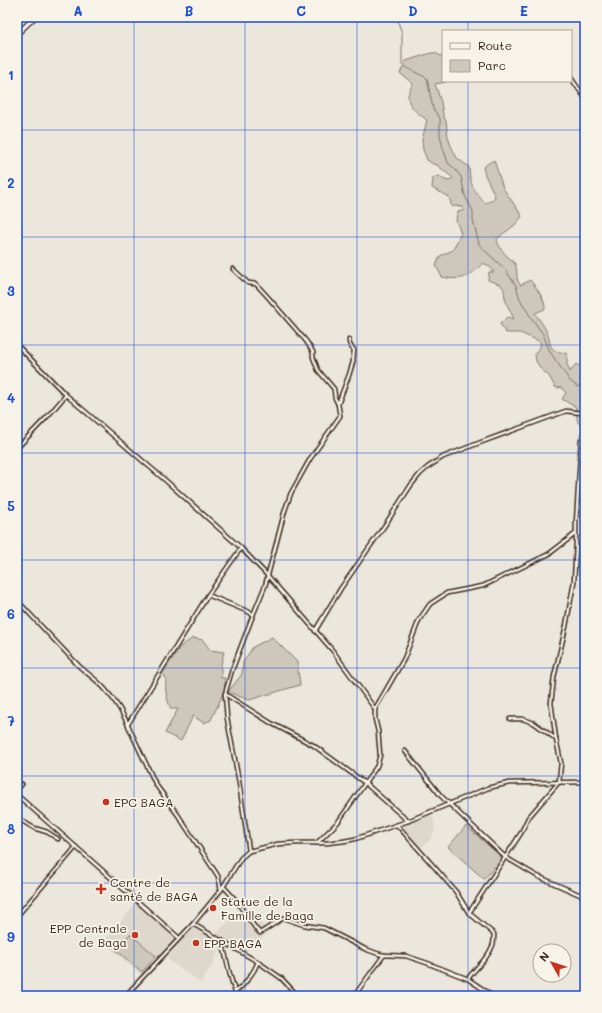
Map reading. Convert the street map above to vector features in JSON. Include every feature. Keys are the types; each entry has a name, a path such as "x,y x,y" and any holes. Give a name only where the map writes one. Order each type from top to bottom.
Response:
{"main road":[{"path":"17,34 35,17"}],"street":[{"path":"572,79 585,98"},
{"path":"234,269 248,283 256,284 306,340 313,352 313,357 318,370 334,389 340,416 310,459 291,493 285,510 265,586 232,670 225,694 227,718 239,782 249,851"},
{"path":"338,404 349,375 352,362 354,350 351,347 349,340"},
{"path":"17,345 66,395 241,548 268,576 333,652 375,709"},
{"path":"17,448 66,395"},
{"path":"315,631 341,588 411,485 428,467 450,454 559,413 566,411 585,412"},
{"path":"469,913 521,833 528,818 559,782 562,763 556,739 552,703 555,670 566,626 574,582 581,441 585,428"},
{"path":"317,843 338,822 377,766 380,755 375,709 404,659 419,620 430,604 447,593 483,586 549,554 576,533"},
{"path":"128,724 208,595 241,548"},
{"path":"208,595 253,615"},
{"path":"17,600 38,624 103,687 117,705 128,724 156,785 178,815 218,876 221,890"},
{"path":"225,694 271,723 314,745 365,783 408,821"},
{"path":"510,719 523,719 534,723 556,739"},
{"path":"405,752 449,805 505,857 537,876 585,897"},
{"path":"125,996 193,924 221,890 241,858 249,851 278,844 317,843 355,839 408,821 488,788 509,784 585,782"},
{"path":"17,790 22,784"},
{"path":"17,795 179,938"},
{"path":"17,818 34,828 47,832 58,839"},
{"path":"396,825 456,892 469,913 494,934 493,947 468,980"},
{"path":"17,916 76,847"},
{"path":"223,886 235,899 260,933 283,918 304,925 324,928 365,949 379,954 406,956 427,963 468,980 493,996"},
{"path":"193,924 258,962 281,978 298,996"},
{"path":"222,940 236,996"},
{"path":"354,996 384,955"},
{"path":"236,992 255,969 258,962"}],"shaded area":[{"path":"431,815 434,820 435,830 430,840 421,848 399,826"},
{"name":"EPP Centrale de Baga","path":"136,903 177,938 141,975 104,942"},
{"path":"238,912 248,913 270,931 245,952 216,934"},
{"name":"EPP BAGA","path":"194,925 221,940 214,962 201,983 167,959"}],"green space":[{"path":"431,53 435,53 442,56 442,82 446,82 435,84 446,121 448,137 457,158 469,167 471,183 475,191 485,203 493,200 495,196 483,168 494,160 503,188 522,216 514,226 497,239 504,253 515,264 519,283 521,285 530,280 542,297 545,309 535,313 546,330 552,348 555,351 567,354 567,364 570,372 576,364 585,369 585,428 581,426 578,421 575,406 562,399 566,393 561,387 555,387 549,376 540,368 536,361 535,354 541,344 539,341 520,333 506,333 500,324 507,317 514,319 506,301 503,287 488,280 489,272 494,272 489,266 483,263 469,275 455,279 442,277 436,266 440,256 453,250 461,233 456,221 457,212 464,210 462,207 452,207 449,197 432,188 433,178 439,176 449,181 453,178 437,165 427,160 423,150 422,140 427,120 414,110 408,101 408,95 413,84 400,73 406,61"},
{"path":"272,637 297,662 300,685 249,700 228,692 242,674 243,662 253,647"},
{"path":"193,638 203,640 210,650 224,652 221,665 221,678 225,678 225,684 221,699 211,720 204,723 193,716 181,741 165,733 178,709 171,709 166,694 166,678 162,673 181,646"},
{"path":"466,826 503,858 484,879 448,847"},
{"path":"130,934 156,956 142,972 116,950"}],"waterway":[{"path":"397,17 402,33 402,64 410,70 427,78 433,109 440,118 440,135 443,148 448,163 461,177 465,196 473,211 473,220 479,244 505,269 516,286 520,299 543,334 550,352 570,381 578,387 585,383"}],"place":[{"name":"EPC BAGA","path":"106,802"},
{"name":"Centre de santé de BAGA","path":"101,889"},
{"name":"Statue de la Famille de Baga","path":"213,908"},
{"name":"EPP Centrale de Baga","path":"135,935"},
{"name":"EPP BAGA","path":"196,943"}]}
